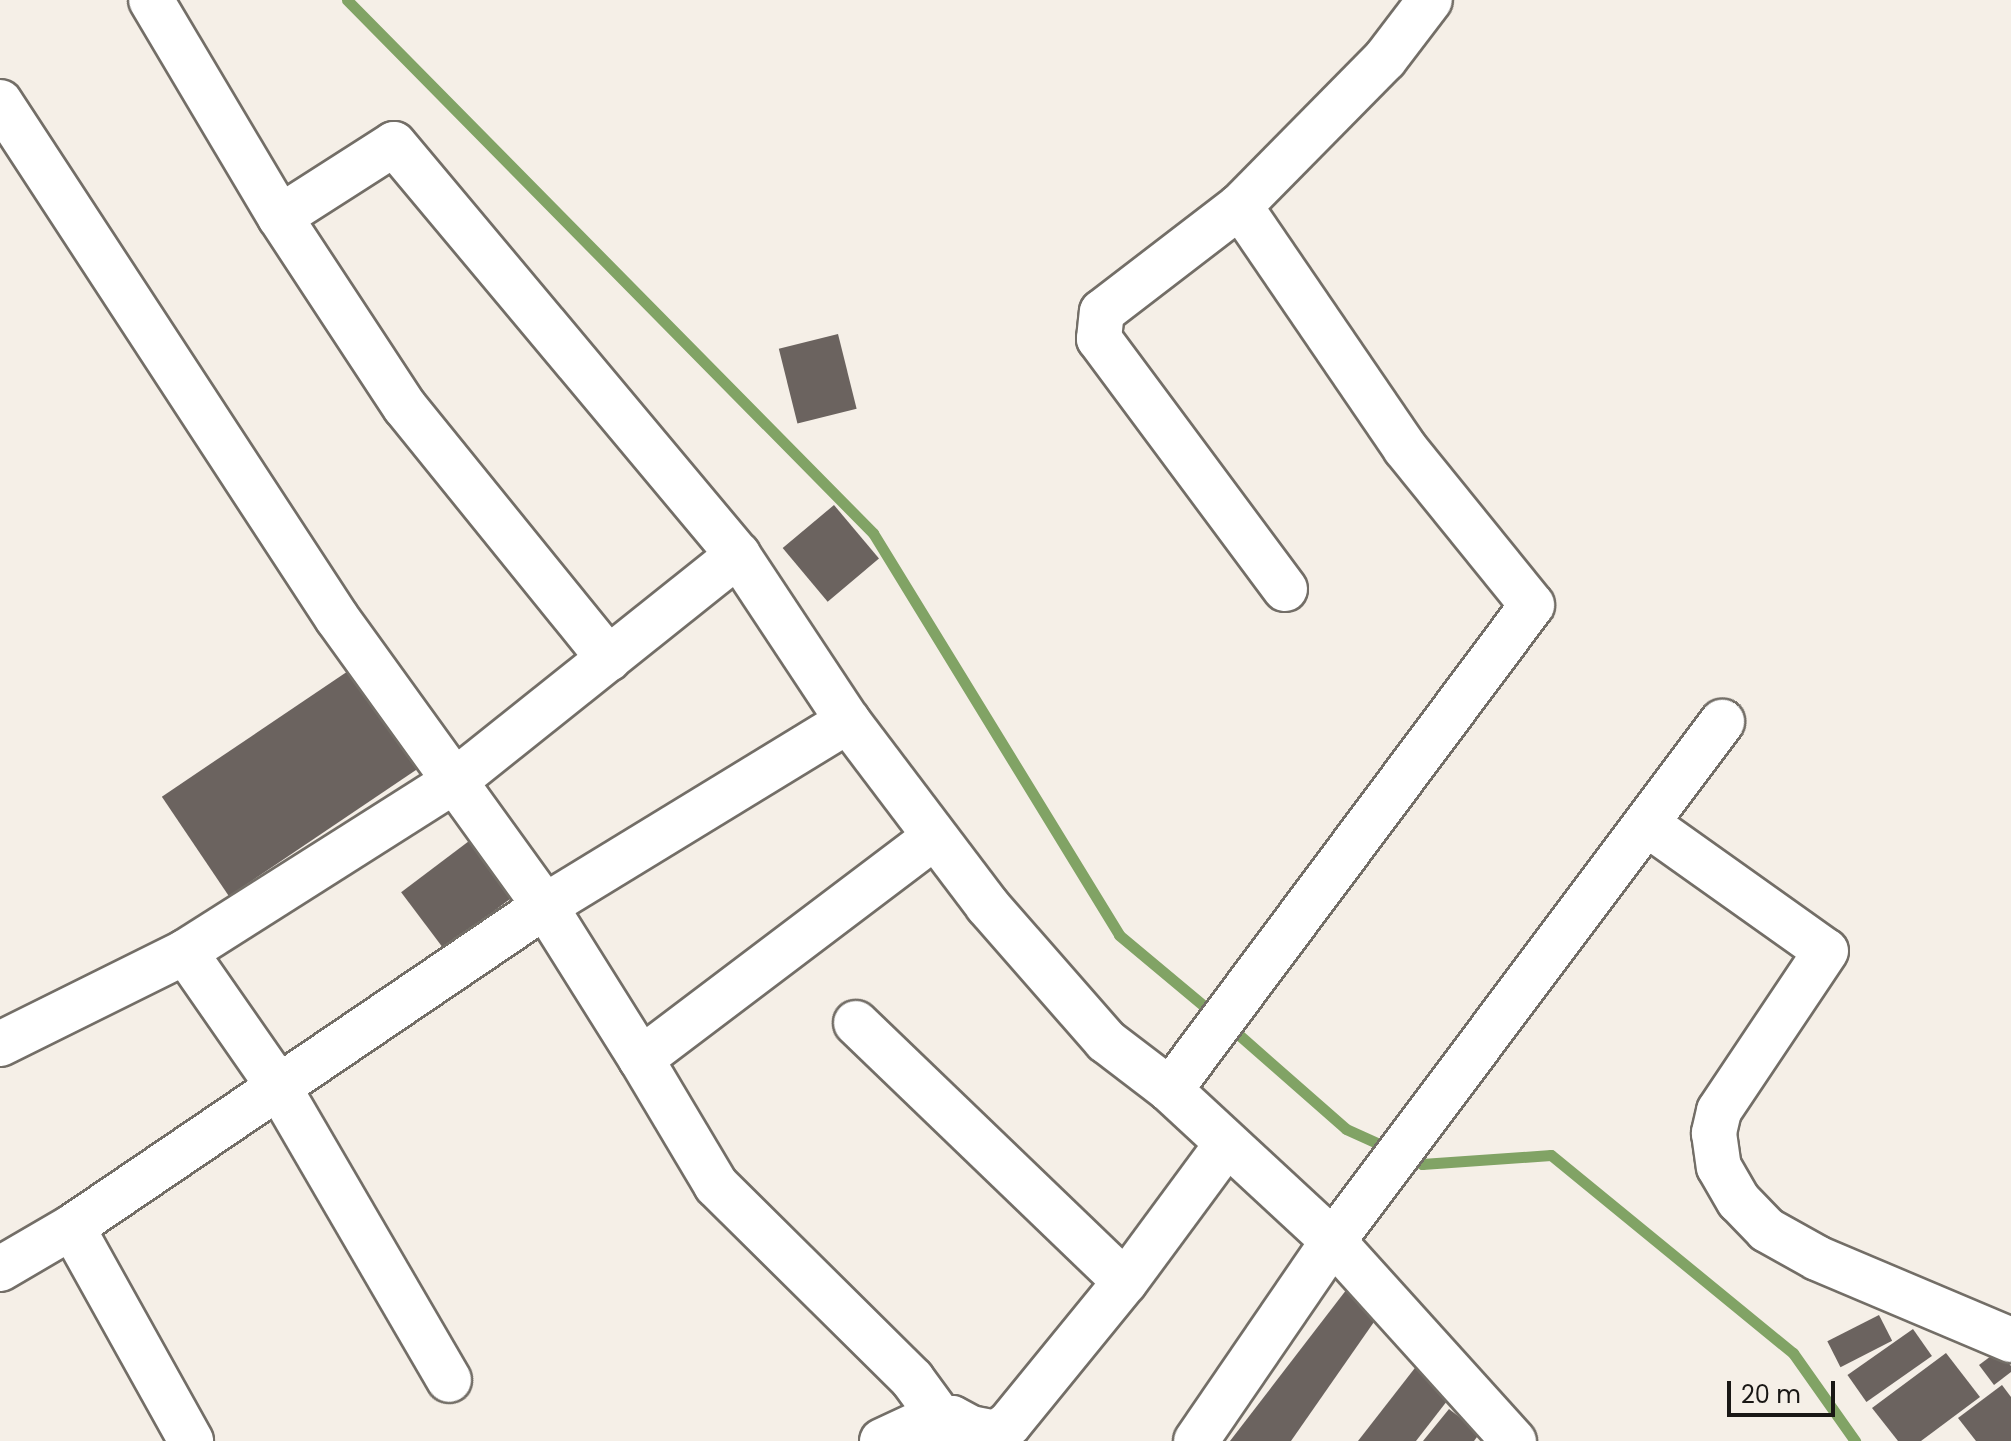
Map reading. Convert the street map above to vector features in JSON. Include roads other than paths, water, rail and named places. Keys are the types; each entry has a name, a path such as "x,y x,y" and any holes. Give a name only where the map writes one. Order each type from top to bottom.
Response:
{"street":[{"path":"151,0 280,217 405,407 609,659"},
{"path":"1285,589 1099,339 1102,312 1240,206 1385,59 1430,0"},
{"path":"0,102 337,618 545,906 716,1185 912,1379 942,1420"},
{"path":"280,217 394,144 738,555 848,721 987,905 1106,1041 1170,1090 1333,1241 1514,1441"},
{"path":"1170,1090 1532,605 1405,448 1240,206"},
{"path":"0,1044 185,952 456,780 738,555"},
{"path":"0,1269 72,1227 545,906 848,721"},
{"path":"1196,1441 1333,1241 1722,722"},
{"path":"1647,824 1826,951 1719,1111 1714,1133 1719,1167 1739,1201 1767,1230 1817,1258 2011,1340"},
{"path":"641,1059 935,837"},
{"path":"185,952 278,1086 449,1380"},
{"path":"856,1023 1125,1282"},
{"path":"882,1441 923,1422 952,1418 971,1428 996,1433 1009,1424 1125,1282 1226,1145"},
{"path":"72,1227 191,1441"}],"waterway":[{"path":"347,0 873,533 1119,935 1216,1016"},
{"path":"1230,1027 1346,1129 1390,1149"},
{"path":"1405,1156 1422,1164 1551,1155 1793,1353 1855,1441"}]}
